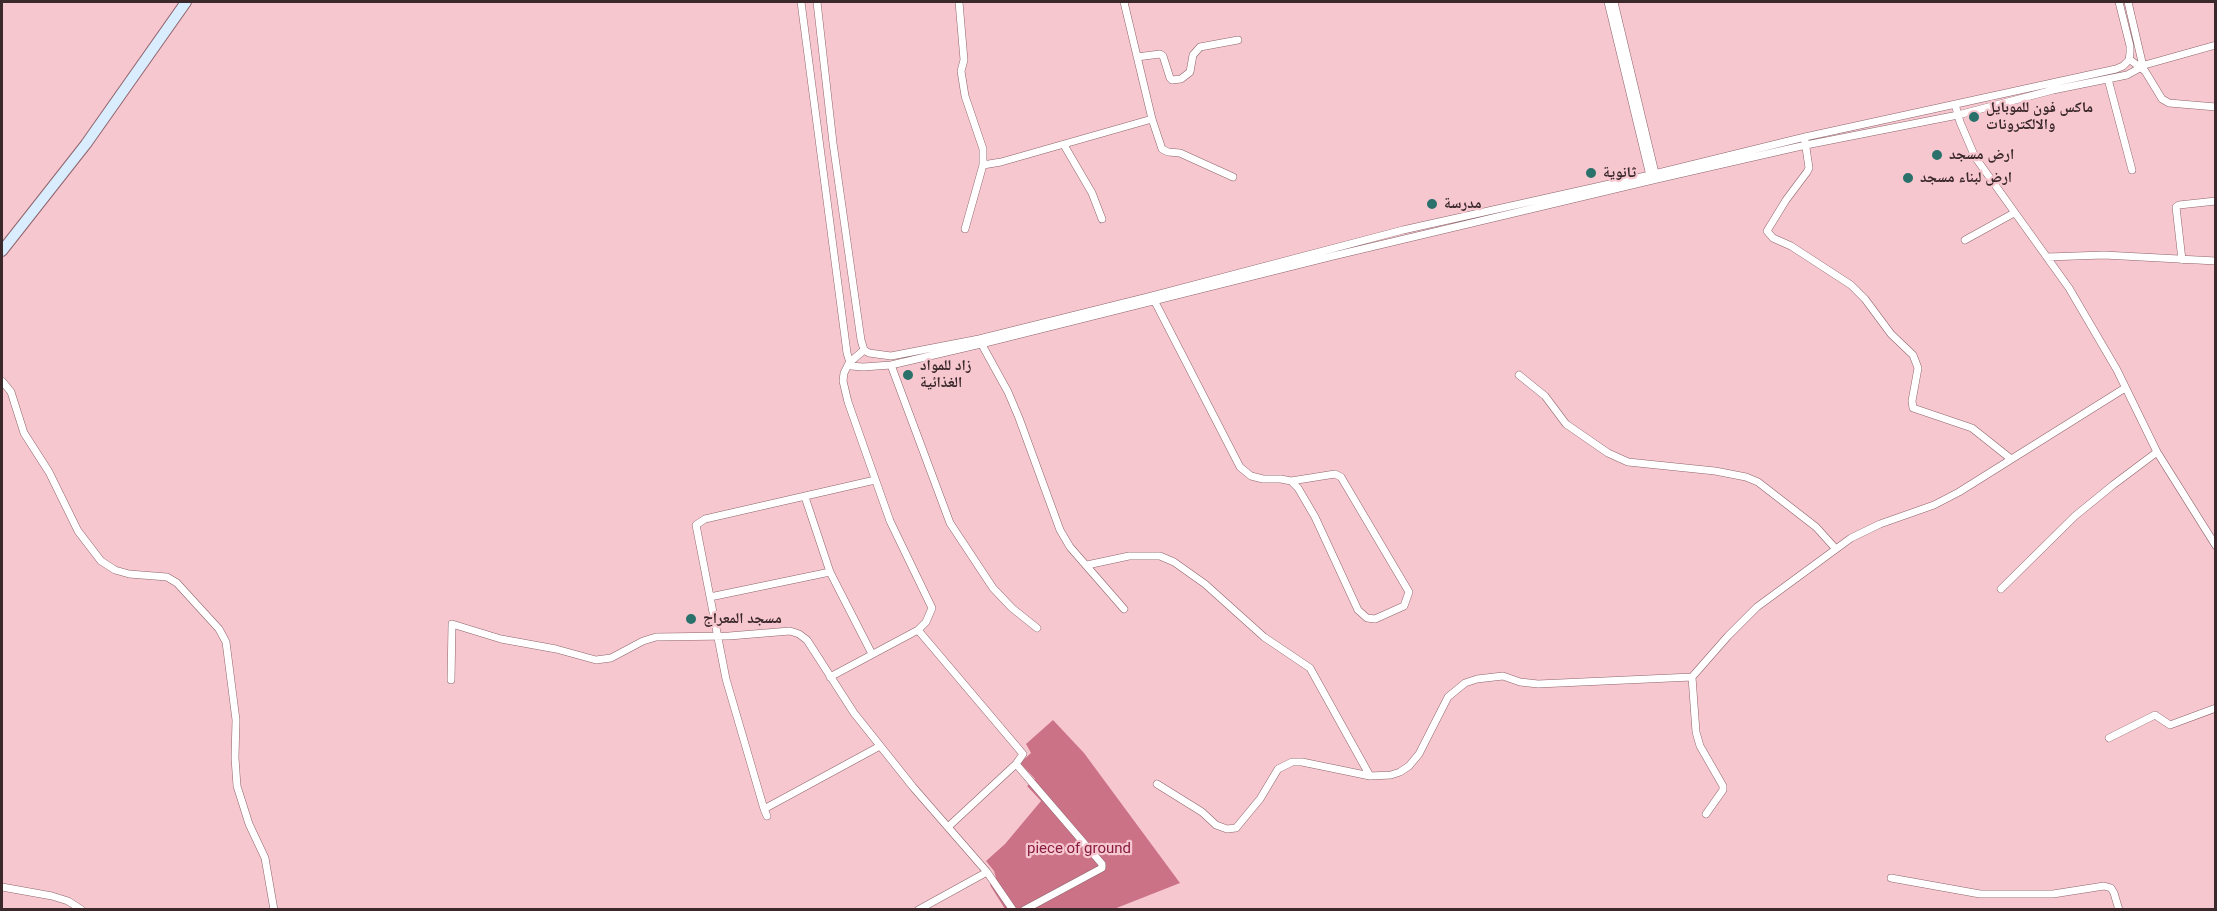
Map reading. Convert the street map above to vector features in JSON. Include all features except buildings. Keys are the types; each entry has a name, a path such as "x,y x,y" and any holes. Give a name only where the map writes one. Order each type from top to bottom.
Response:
{"main road":[{"path":"2,251 86,144 186,2"}],"street":[{"path":"801,2 849,363 843,381 848,402 890,521 932,608 926,622 918,630 830,677"},
{"path":"817,2 833,143 864,350"},
{"path":"959,2 964,60 961,71 965,96 983,149 983,165 965,229"},
{"path":"1124,2 1152,119 1162,149 1180,153 1233,177"},
{"path":"1608,2 1653,177"},
{"path":"1614,2 1653,177"},
{"path":"849,363 863,368 891,365 980,341 1653,177 1805,137 2116,69 2123,66 2129,58 2130,46 2119,2"},
{"path":"2128,2 2142,57 2141,66"},
{"path":"1137,57 1160,54 1163,56 1170,78 1172,80 1181,79 1190,72 1193,56 1200,47 1238,40"},
{"path":"1653,177 1958,115 2053,90 2133,73 2141,66 2216,45"},
{"path":"2129,58 2148,74 2162,99 2169,102 2216,107"},
{"path":"2108,79 2132,170"},
{"path":"1955,104 1975,157 2048,257 2102,343 2157,452 2216,546"},
{"path":"983,165 1064,145 1152,119"},
{"path":"1805,137 1807,172 1767,231 1773,237 1851,285 1865,299 1891,334 1913,355 1918,368 1912,401 1913,408 1972,428 2011,459"},
{"path":"1064,145 1092,192 1102,219"},
{"path":"2182,260 2176,207 2216,201"},
{"path":"1965,240 2014,213"},
{"path":"2048,257 2104,255 2216,261"},
{"path":"1153,299 1240,467 1251,476 1291,481 1335,474 1341,477 1409,592 1404,606 1375,619 1366,618 1358,610 1308,503 1291,481"},
{"path":"864,350 877,356 891,356 980,341"},
{"path":"980,341 1008,392 1060,530 1070,547 1124,609"},
{"path":"849,363 864,350"},
{"path":"891,365 950,524 993,588 1012,608 1037,628"},
{"path":"1519,375 1545,396 1566,424 1608,453 1628,462 1715,471 1746,477 1758,482 1816,527 1835,548"},
{"path":"2,381 11,392 24,433 49,472 78,531 95,555 115,570 129,574 167,577 177,583 219,629 226,642 236,720 237,786 249,824 265,858 274,909"},
{"path":"1157,784 1202,812 1216,825 1227,829 1236,828 1242,824 1260,799 1274,774 1284,765 1302,762 1370,776 1391,775 1409,766 1419,754 1448,697 1460,686 1477,679 1503,676 1520,682 1538,684 1624,682 1692,677 1757,607 1835,548 1880,524 1934,505 2125,388"},
{"path":"2001,589 2075,516 2157,452"},
{"path":"875,480 698,522 695,529 726,678 765,812 880,746"},
{"path":"805,496 830,572 872,654"},
{"path":"1087,565 1128,556 1160,556 1174,562 1205,584 1264,637 1310,668 1370,776"},
{"path":"710,597 830,572"},
{"path":"451,680 452,624 501,639 562,650 596,660 619,655 649,639 674,636 718,637 790,631 799,634 807,640 854,713 987,872 1013,909"},
{"path":"918,630 1023,754 1016,764 948,827"},
{"path":"1692,677 1696,732 1705,755 1723,786 1723,790 1706,814"},
{"path":"2109,738 2155,715 2170,725 2216,708"},
{"path":"1016,764 1102,864 1102,868 1024,909"},
{"path":"918,909 987,872"},
{"path":"1891,878 1980,894 2053,894 2104,886 2110,888 2114,894 2119,909"},
{"path":"2,887 52,896 82,909"}],"green space":[{"name":"piece of ground","path":"1053,720 1084,753 1180,883 1114,909 1005,909 990,885 996,878 994,871 986,861 1005,844 1041,801 1027,786 1035,779 1020,763 1031,753 1026,744"}],"place":[{"name":"ماكس فون للموبايل والالكترونات","path":"1974,117"},
{"name":"ارض مسجد","path":"1937,155"},
{"name":"ثانوية","path":"1591,173"},
{"name":"ارض لبناء مسجد","path":"1908,178"},
{"name":"مدرسة","path":"1432,204"},
{"name":"زاد للمواد الغذائية","path":"908,375"},
{"name":"مسجد المعراج","path":"691,619"}]}
